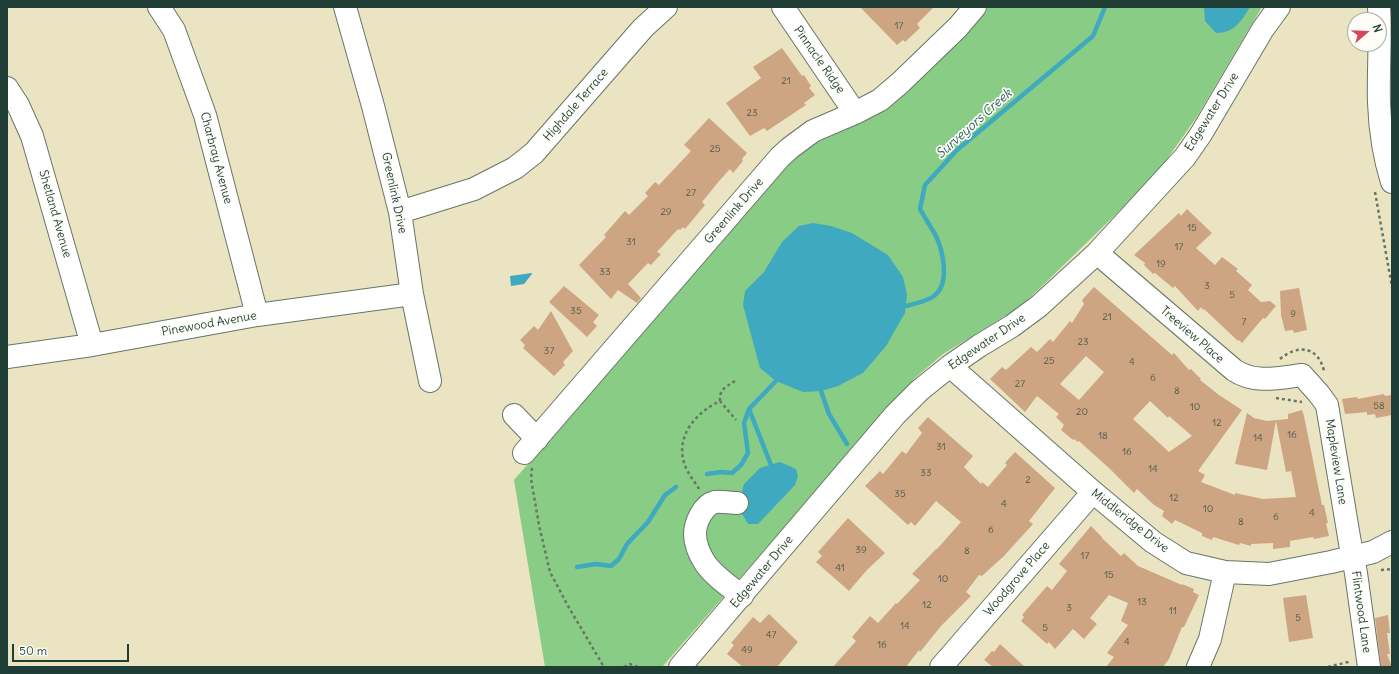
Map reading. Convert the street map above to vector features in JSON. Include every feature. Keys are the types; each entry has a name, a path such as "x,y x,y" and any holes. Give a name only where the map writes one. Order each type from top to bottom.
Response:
{"street":[{"name":"Charbray Avenue","path":"159,7 174,30 205,115 257,315"},
{"name":"Greenlink Drive","path":"345,7 374,106 400,212 412,294 430,381"},
{"name":"Highdale Terrace","path":"400,212 474,189 515,168 534,153 643,28 666,7"},
{"name":"Pinnacle Ridge","path":"783,7 855,112"},
{"name":"Greenlink Drive","path":"531,453 780,158 790,148 813,131 880,100 958,27 975,7"},
{"name":"Edgewater Drive","path":"680,667 895,416 920,390 950,366 1012,326 1033,310 1097,253 1185,157 1201,134 1263,29 1279,7"},
{"path":"1379,7 1379,104 1385,161 1392,182"},
{"path":"1392,35 1390,47 1392,128"},
{"name":"Shetland Avenue","path":"7,88 18,105 32,136 92,345"},
{"name":"Treeview Place","path":"1097,253 1226,364 1243,376 1264,380 1302,375"},
{"name":"Pinewood Avenue","path":"7,357 92,345 257,315 412,294"},
{"name":"Middleridge Drive","path":"950,366 1093,492 1153,542 1186,563 1225,572 1270,574 1373,554 1392,542"},
{"name":"Mapleview Lane","path":"1302,375 1319,394 1327,406 1373,554"},
{"path":"514,415 531,453"},
{"name":"Woodgrove Place","path":"941,667 1093,492"},
{"path":"737,503 703,501 703,512 698,521 695,534 696,541 705,563 714,573 742,596"},
{"name":"Flintwood Lane","path":"1369,667 1373,554"},
{"path":"1198,667 1210,639 1225,572"}],"path":[{"path":"735,381 721,391 720,401 736,420"},
{"path":"703,501 686,467 682,450 684,440 691,423 706,409 720,401"},
{"path":"531,453 531,479 539,525 550,572 604,667"},
{"path":"624,667 630,664 638,667"}],"green space":[{"path":"988,7 1262,7 1196,118 1165,162 1145,186 1018,308 943,354 915,378 662,667 545,667 514,480 792,160 802,152 823,140 866,120 891,104 975,25"}],"water":[{"path":"1204,7 1250,7 1237,25 1228,31 1216,33 1205,21"},
{"path":"813,223 831,226 852,233 888,255 903,277 907,294 905,313 886,346 863,373 838,386 821,391 803,392 776,381 760,368 743,305 745,291 764,272 782,242 799,226"},
{"path":"532,273 524,284 511,286 510,276"},
{"path":"780,462 796,469 798,476 795,485 758,524 748,524 738,507 744,484 760,468"}],"building":[{"path":"860,7 934,7 917,24 920,28 905,42 903,40 897,45"},
{"path":"782,48 802,76 804,75 811,86 809,88 815,95 804,103 806,105 767,131 764,128 750,136 726,103 761,78 753,67"},
{"path":"709,118 747,153 742,159 743,161 733,173 730,169 720,180 702,202 705,205 685,229 683,227 680,230 678,229 657,252 661,254 651,265 648,263 628,284 641,298 637,303 618,290 611,299 579,265 606,237 604,235 625,211 629,215 648,196 645,193 655,182 659,185 691,151 684,145"},
{"path":"1187,209 1212,233 1196,248 1215,265 1222,257 1238,269 1236,271 1252,285 1248,290 1261,302 1270,301 1276,306 1265,319 1263,318 1242,343 1204,309 1203,310 1201,307 1198,311 1175,286 1173,288 1155,273 1153,274 1144,265 1145,263 1134,255 1179,213 1181,216"},
{"path":"564,286 599,315 593,322 597,326 587,337 549,302"},
{"path":"1094,287 1172,355 1174,353 1189,370 1191,369 1201,379 1200,380 1242,410 1198,471 1205,475 1201,482 1235,495 1235,493 1263,499 1296,497 1291,471 1286,472 1276,421 1267,470 1235,464 1247,413 1254,418 1267,421 1288,419 1288,414 1302,410 1322,505 1324,505 1328,523 1326,523 1329,536 1290,541 1290,547 1273,549 1273,543 1251,544 1251,546 1240,543 1239,545 1213,537 1212,540 1202,536 1202,533 1175,520 1172,524 1162,516 1164,511 1154,505 1137,489 1134,493 1079,441 1073,440 1061,430 1064,425 1056,417 1059,414 1037,396 1025,412 990,379 1002,367 1006,370 1031,347 1037,352 1050,339 1053,342 1070,321 1072,323 1084,304 1082,300","holes":["1086,356 1104,372 1079,400 1060,384","1150,401 1168,418 1169,416 1192,436 1169,452 1133,419"]},
{"path":"1299,288 1307,330 1294,333 1293,330 1285,331 1281,315 1280,291"},
{"path":"551,311 573,351 563,362 565,365 554,376 523,348 525,345 520,340 534,326 538,330"},
{"path":"1384,394 1385,396 1392,395 1392,415 1376,418 1375,414 1367,415 1367,412 1345,414 1342,399 1357,397 1358,399"},
{"path":"928,417 973,456 964,467 981,484 982,482 988,487 1007,465 1005,463 1015,452 1055,488 1029,521 1033,524 1004,556 982,576 979,575 966,592 971,596 941,626 920,652 919,650 906,667 833,667 856,641 852,637 870,616 878,623 920,580 912,574 961,522 936,501 915,526 911,522 908,525 865,486 880,471 883,474 902,451 906,454 922,433 918,428"},
{"path":"848,518 885,553 866,571 849,591 816,562 822,556 818,552"},
{"path":"1091,526 1121,556 1124,553 1138,566 1194,589 1193,592 1199,595 1184,627 1182,627 1169,659 1163,667 1106,667 1114,657 1107,653 1128,625 1121,621 1128,603 1109,595 1090,618 1097,624 1084,639 1073,629 1055,649 1049,642 1047,644 1021,621 1024,617 1022,615 1047,586 1052,590 1067,571 1059,564"},
{"path":"1306,595 1313,638 1289,642 1283,598"},
{"path":"769,614 798,642 777,667 743,667 727,654 734,645 731,643 753,617 760,623"},
{"path":"1388,615 1390,633 1387,633 1390,654 1387,654 1392,667 1381,667 1375,618"},
{"path":"1000,644 1025,667 993,667 984,660 992,651 994,652"}],"waterway":[{"name":"Surveyors Creek","path":"906,306 925,301 935,295 940,290 944,275 943,258 939,242 920,209 925,185 957,150 1093,36 1105,7"},
{"path":"707,474 721,472 732,473 741,465 748,453 744,423 749,409 776,381"},
{"path":"821,391 829,414 847,444"},
{"path":"749,409 771,465"},
{"path":"577,567 596,564 611,566 619,559 627,544 648,522 665,495 676,487"}]}
